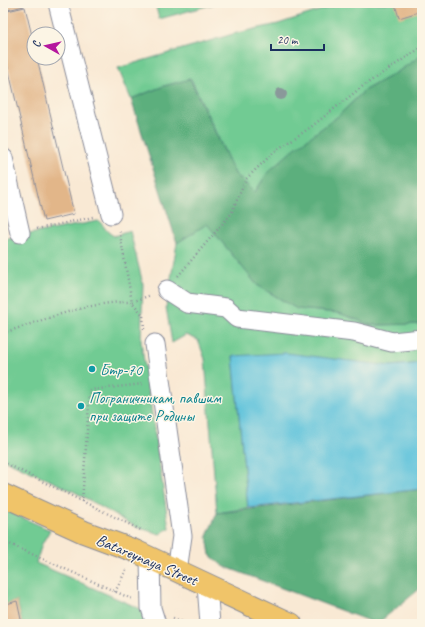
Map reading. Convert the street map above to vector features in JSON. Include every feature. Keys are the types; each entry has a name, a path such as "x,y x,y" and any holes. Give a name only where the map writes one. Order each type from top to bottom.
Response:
{"main road":[{"name":"Batareynaya Street","path":"3,495 84,532 177,570 291,624"}],"lane":[{"path":"58,3 111,214"},
{"path":"3,158 20,232"},
{"path":"167,290 187,302 226,308 237,318 354,332 392,342 422,340"},
{"path":"150,339 182,536 177,570"},
{"path":"150,558 153,616"},
{"path":"207,585 210,624"}],"path":[{"path":"3,333 70,312 113,302 132,302 167,290 231,214 246,180 275,151 311,127 363,86 422,47"},
{"path":"20,232 115,213 132,302 143,315 150,339"},
{"path":"82,502 90,390 150,383"},
{"path":"3,462 146,533"},
{"path":"3,541 153,616 189,624"}],"green space":[{"path":"155,3 218,3 159,19"},
{"path":"343,3 422,3 422,55 399,71 365,90 337,117 268,172 255,192 235,174 191,79 164,86 131,99 118,68 233,34 278,24"},
{"path":"422,55 422,324 371,325 339,313 297,309 257,285 207,224 177,243 131,99 164,86 190,79 235,174 255,192 268,172 294,149 337,117 365,90 399,71"},
{"path":"98,221 114,236 130,231 143,284 141,341 169,528 160,534 136,527 73,491 3,459 3,239"},
{"path":"207,223 257,285 297,309 339,313 371,325 422,324 422,363 391,366 233,356 248,508 217,513 205,359 198,340 186,335 172,343 166,307 177,243"},
{"path":"422,489 422,587 377,624 223,566 210,555 207,536 217,513"},
{"path":"3,509 50,530 42,544 36,563 143,610 146,624 22,624 17,601 3,605"}],"water":[{"path":"286,353 391,366 422,363 422,489 248,508 233,356"}],"building":[{"path":"3,3 23,3 24,6 3,11"},
{"path":"422,3 422,11 399,18 395,4"},
{"path":"25,7 30,26 26,26 26,66 39,66 74,214 44,221 3,46 3,12"},
{"path":"17,601 22,624 3,624 3,605"}],"place":[{"name":"Бтр-70","path":"92,369"},
{"name":"Пограничникам, павшим при защите Родины","path":"81,406"}]}
